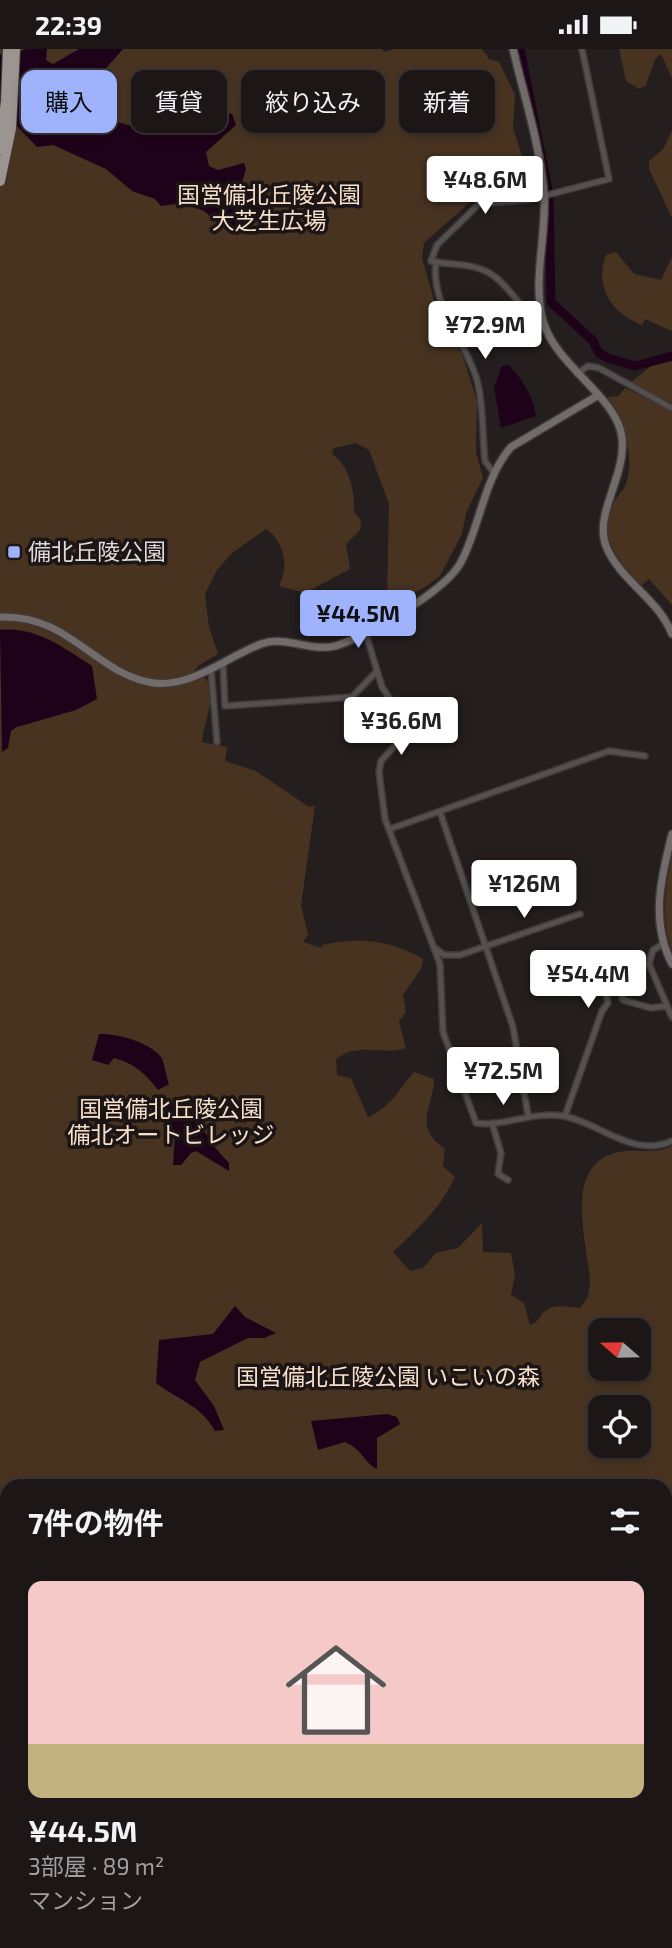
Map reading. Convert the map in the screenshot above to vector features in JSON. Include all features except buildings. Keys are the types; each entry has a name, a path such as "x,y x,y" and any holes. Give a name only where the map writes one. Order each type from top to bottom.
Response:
{"highway":[{"path":"0,149 7,128 8,49"},
{"path":"0,181 15,49"}],"street":[{"path":"513,49 544,194 540,296 542,317 557,348 612,414 621,430 622,465 603,529 605,545 629,579 664,617 672,634"},
{"path":"542,317 529,313 489,273 469,265 431,261 437,245 479,204 528,200 609,179 582,49"},
{"path":"436,263 435,274 448,317 467,352 477,382 485,461 493,472"},
{"path":"577,374 588,366 599,368 672,408"},
{"path":"0,617 28,619 62,632 125,672 148,682 177,681 275,640 328,647 365,631 430,596 452,576 461,562 493,472 511,447 597,396"},
{"path":"365,631 382,687 410,729 384,755 379,767 383,809 440,964 441,1016 447,1043 476,1123 492,1123 528,1115 565,1116 639,1144 653,1147 672,1141"},
{"path":"223,663 225,706 352,697 376,671"},
{"path":"211,669 217,742"},
{"path":"390,829 609,751 645,756"},
{"path":"440,811 513,1027 528,1115"},
{"path":"672,834 659,895 663,944 672,964"},
{"path":"432,944 440,953 452,957 580,914"},
{"path":"663,944 653,950 649,960 672,1017"},
{"path":"565,1116 602,1011 608,1003 606,993 609,987 621,993 624,1000 652,1009 667,1006"},
{"path":"492,1123 501,1153 498,1174 508,1180"}],"green space":[{"path":"0,49 382,49 384,52 394,49 482,49 489,59 499,62 515,95 513,128 526,168 527,194 478,195 424,243 422,258 436,307 463,357 477,401 476,452 483,478 466,513 462,534 440,576 422,589 387,603 389,504 369,450 356,443 334,448 332,454 347,472 354,496 354,512 361,520 360,530 346,544 350,569 305,593 279,586 284,570 283,555 281,547 266,529 231,554 217,570 205,594 209,627 218,654 198,666 187,680 199,676 207,680 209,688 210,704 202,742 227,747 225,761 256,771 309,807 315,806 301,905 308,935 303,942 321,948 322,945 349,941 374,942 399,948 423,959 421,969 403,995 406,1012 399,1021 406,1048 353,1051 336,1059 337,1075 351,1078 368,1117 389,1103 414,1072 434,1079 427,1125 435,1141 445,1149 443,1166 455,1177 435,1209 393,1252 410,1271 423,1268 436,1253 458,1248 482,1223 483,1252 511,1253 515,1275 511,1295 524,1303 530,1325 551,1308 580,1308 588,1297 590,1282 582,1207 589,1172 600,1160 618,1152 666,1149 672,1146 672,1479 0,1479"},
{"path":"619,49 672,49 672,78 661,54 655,59 646,85 639,89 626,81"},
{"path":"672,131 672,218 649,169 649,161 663,149"},
{"path":"616,252 634,274 661,280 672,257 672,331 645,319 642,325 614,306 604,288 602,277 606,255"},
{"path":"672,357 672,403 629,384 652,365"},
{"path":"625,388 672,411 672,605 649,579 641,586 614,552 608,533 610,510 626,485 629,459 622,428 608,397 619,396"},
{"path":"672,854 672,951 665,914"}],"shaded area":[{"path":"26,49 47,49 46,60 53,64 79,49 123,49 104,70 21,70 21,130 0,116 0,54 7,57"},
{"path":"227,113 232,114 236,125 206,152 209,166 218,170 244,163 246,169 242,182 260,202 262,212 246,228 221,225 204,211 183,203 161,206 155,199 132,191 106,169 53,145 37,147 24,133 117,133 117,122 131,126 131,133 227,133"},
{"path":"508,365 526,389 536,416 501,428 494,387 502,366"},
{"path":"0,630 26,631 38,635 92,666 97,699 76,710 17,727 11,731 8,748 2,752"},
{"path":"99,1034 132,1039 156,1052 161,1057 169,1084 158,1090 145,1075 128,1063 114,1058 108,1065 92,1060"},
{"path":"181,1097 215,1148 229,1163 229,1171 196,1151 181,1165 173,1165 175,1135 163,1106"},
{"path":"235,1306 245,1317 276,1333 264,1338 248,1338 200,1362 195,1380 214,1406 224,1430 215,1431 196,1409 156,1383 159,1340 213,1334"},
{"path":"387,1414 397,1417 400,1424 377,1438 377,1469 345,1442 318,1450 311,1421"}],"waterway":[{"path":"520,49 548,190"},
{"path":"549,195 551,302 593,341 599,353 608,358 635,366 672,356"}],"place":[{"name":"備北丘陵公園","path":"14,552"}],"park label":[{"name":"国営備北丘陵公園 大芝生広場","path":"269,208"},
{"name":"国営備北丘陵公園 備北オートビレッジ","path":"171,1122"},
{"name":"国営備北丘陵公園 いこいの森","path":"388,1377"}]}
